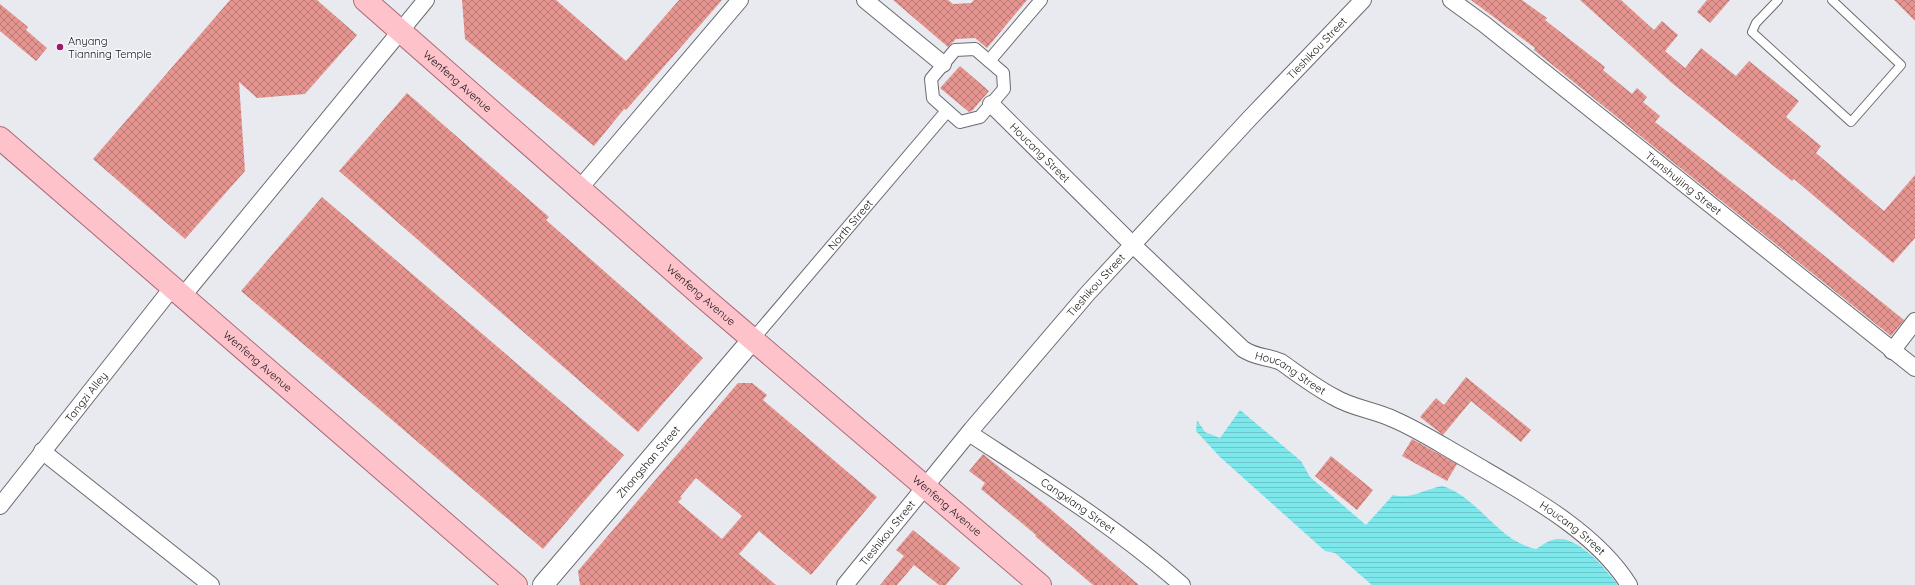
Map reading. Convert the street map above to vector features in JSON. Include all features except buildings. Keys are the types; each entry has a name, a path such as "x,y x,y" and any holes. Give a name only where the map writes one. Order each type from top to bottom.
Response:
{"main road":[{"name":"Wenfeng Avenue","path":"365,0 753,339 1040,585"},
{"name":"Wenfeng Avenue","path":"2,145 177,292 516,585"}],"street":[{"name":"Tangzi Alley","path":"0,506 42,451 426,0"},
{"path":"580,188 740,0"},
{"path":"865,0 943,64"},
{"path":"989,61 1041,0"},
{"name":"Tieshikou Street","path":"845,585 969,433 1088,293 1250,118 1364,0"},
{"name":"Tianshuijing Street","path":"1451,0 1490,28 1915,368"},
{"path":"975,49 989,61 1002,73 1004,89 980,117 960,122 933,98 931,79 955,50 975,49"},
{"name":"Houcang Street","path":"991,104 1133,245 1243,349 1253,356 1271,358 1281,362 1339,400 1350,405 1379,413 1414,429 1523,492 1559,517 1604,554 1629,585"},
{"name":"North Street","path":"753,339 947,111"},
{"path":"1892,351 1915,321"},
{"name":"Zhongshan Street","path":"544,585 753,339"},
{"name":"Cangxiang Street","path":"969,433 1118,533 1182,585"},
{"path":"42,451 211,585"}],"lane":[{"path":"1778,0 1756,23 1752,32 1851,122 1901,65 1832,0"}],"water":[{"path":"1240,410 1301,461 1310,477 1366,525 1393,495 1411,495 1442,486 1467,499 1510,537 1522,544 1536,549 1549,541 1558,539 1567,540 1584,549 1599,563 1618,585 1372,585 1335,553 1325,551 1220,457 1196,431 1197,420 1205,432 1220,438"}],"place":[{"name":"Anyang Tianning Temple","path":"60,47"}]}
